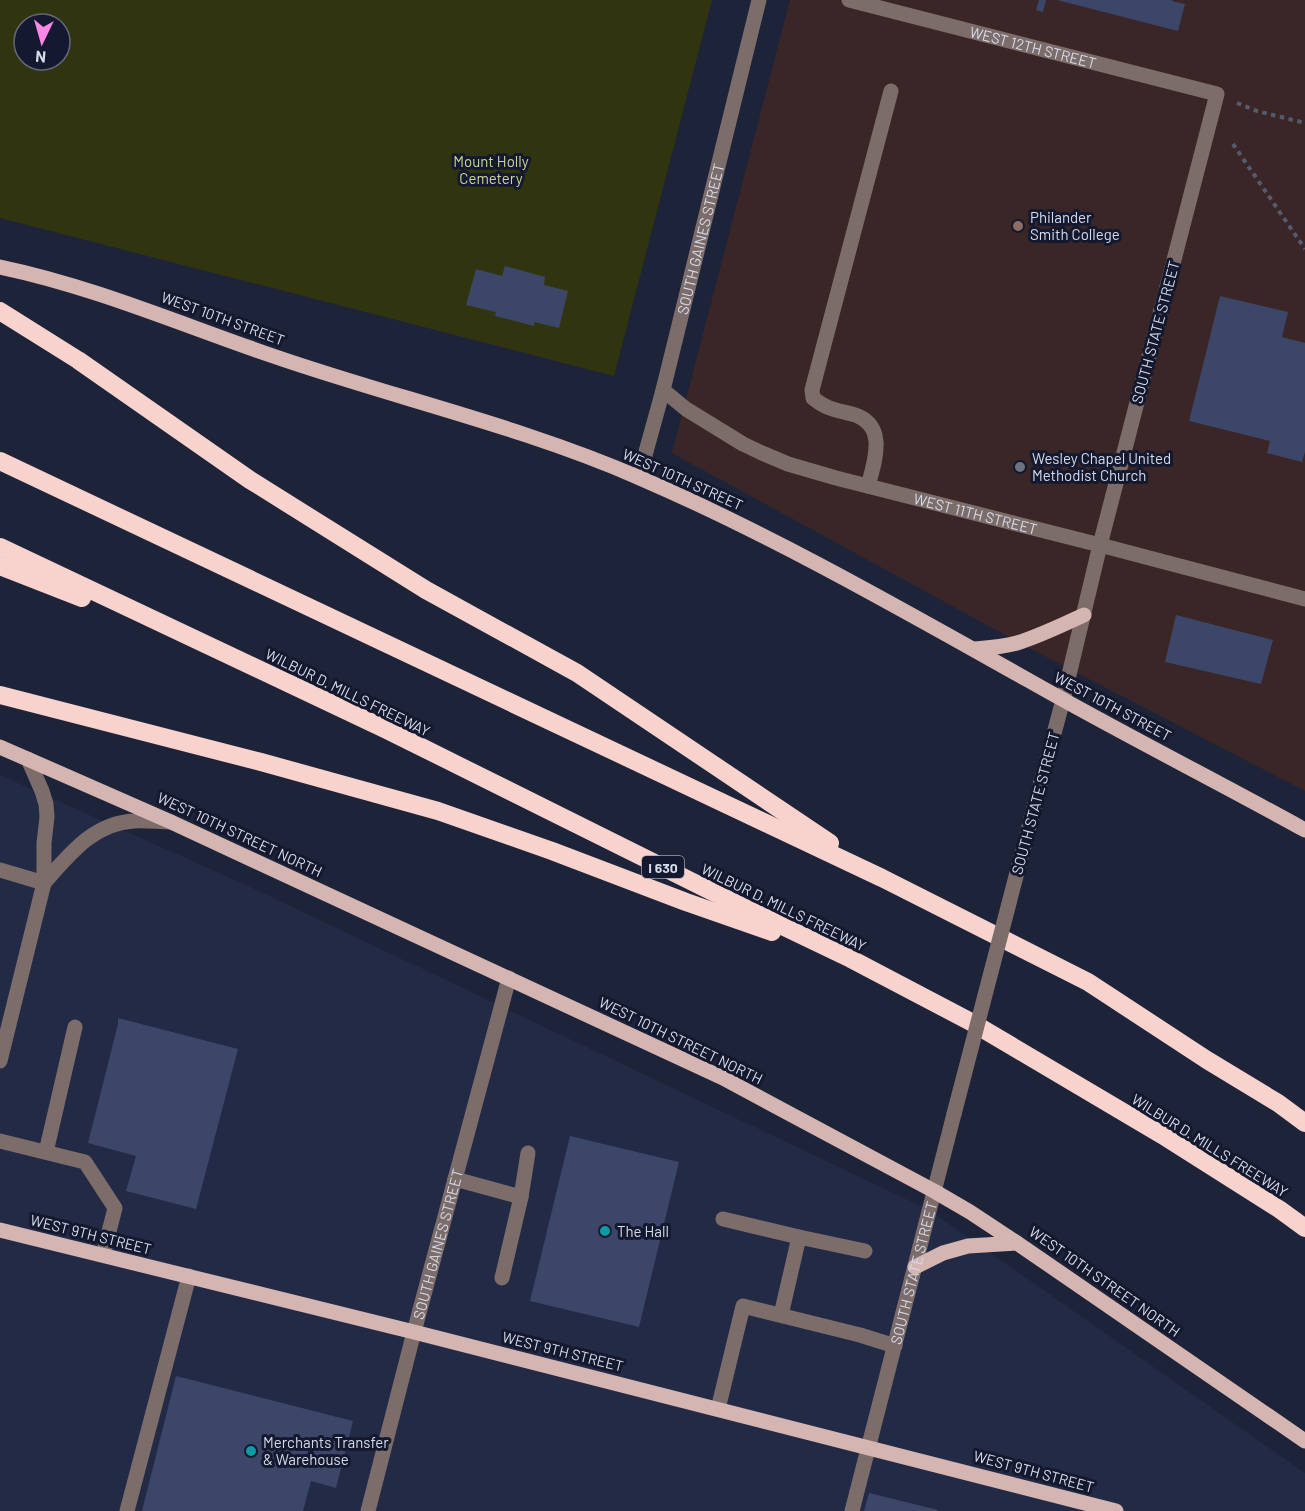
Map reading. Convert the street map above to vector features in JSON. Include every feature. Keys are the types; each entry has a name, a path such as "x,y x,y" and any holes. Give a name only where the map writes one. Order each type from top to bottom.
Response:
{"highway":[{"path":"0,311 78,360 250,480 426,590 577,673 882,878"},
{"path":"0,461 882,878 1089,982 1305,1121"},
{"name":"WILBUR D. MILLS FREEWAY","path":"0,547 385,729 850,958 981,1028 1162,1135 1305,1228"},
{"path":"0,566 212,647"},
{"path":"0,695 261,762 438,811 686,902 850,958"},
{"path":"1279,1209 1305,1232"}],"main road":[{"name":"WEST 10TH STREET","path":"0,267 40,276 138,307 281,358 524,434 639,477 771,539 1305,830"},
{"path":"974,649 1016,644 1083,615"},
{"name":"WEST 10TH STREET NORTH","path":"0,747 171,822 723,1078 970,1212 1305,1441"},
{"name":"WEST 9TH STREET","path":"0,1230 869,1447 1088,1508 1116,1511"},
{"path":"915,1267 943,1253 968,1246 1017,1243"}],"street":[{"name":"SOUTH GAINES STREET","path":"639,477 663,390 759,0"},
{"name":"WEST 12TH STREET","path":"849,0 1217,94"},
{"path":"868,486 875,457 876,436 871,425 858,416 823,406 813,398 812,390 891,91"},
{"name":"SOUTH STATE STREET","path":"852,1511 1063,700 1100,545 1217,94"},
{"name":"WEST 11TH STREET","path":"663,390 686,409 743,444 788,464 1305,599"},
{"path":"0,1060 7,1001 44,883 46,804 28,759"},
{"path":"44,883 78,845 98,831 133,821 171,822"},
{"path":"0,870 44,883"},
{"name":"SOUTH GAINES STREET","path":"368,1511 509,978"},
{"path":"46,1152 75,1027"},
{"path":"0,1141 85,1162 115,1208 104,1255"},
{"path":"502,1278 521,1197 528,1154"},
{"path":"455,1179 521,1197"},
{"path":"723,1219 865,1251"},
{"path":"781,1315 799,1237"},
{"path":"127,1511 189,1276"},
{"path":"718,1409 742,1306 895,1346"}],"path":[{"path":"1243,106 1305,123"},
{"path":"1233,144 1305,249"}],"shaded area":[{"name":"Philander Smith College","path":"790,0 1305,0 1305,791 1029,648 672,453"},
{"path":"0,775 244,884 929,1210 1305,1473 1305,1511 0,1511"}],"green space":[{"name":"Mount Holly Cemetery","path":"0,0 712,0 614,376 0,218"}],"building":[{"path":"1039,0 1046,0 1043,12 1036,10"},
{"path":"1057,0 1172,0 1185,4 1178,31"},
{"path":"505,266 545,277 544,285 568,291 559,328 534,322 534,326 495,316 496,312 466,305 476,269 502,276"},
{"path":"1220,296 1288,312 1282,337 1305,343 1305,452 1302,462 1267,453 1270,441 1189,421"},
{"path":"1176,615 1273,640 1261,684 1165,662"},
{"path":"118,1018 238,1049 196,1209 126,1191 136,1156 88,1143"},
{"name":"The Hall","path":"570,1136 679,1162 639,1327 530,1301"},
{"name":"Merchants Transfer & Warehouse","path":"176,1376 353,1421 336,1488 311,1481 303,1511 142,1511"},
{"path":"869,1493 938,1510 938,1511 864,1511"}],"place":[{"name":"Philander Smith College","path":"1018,226"},
{"name":"Wesley Chapel United Methodist Church","path":"1020,467"},
{"name":"The Hall","path":"605,1231"},
{"name":"Merchants Transfer & Warehouse","path":"251,1451"}]}
